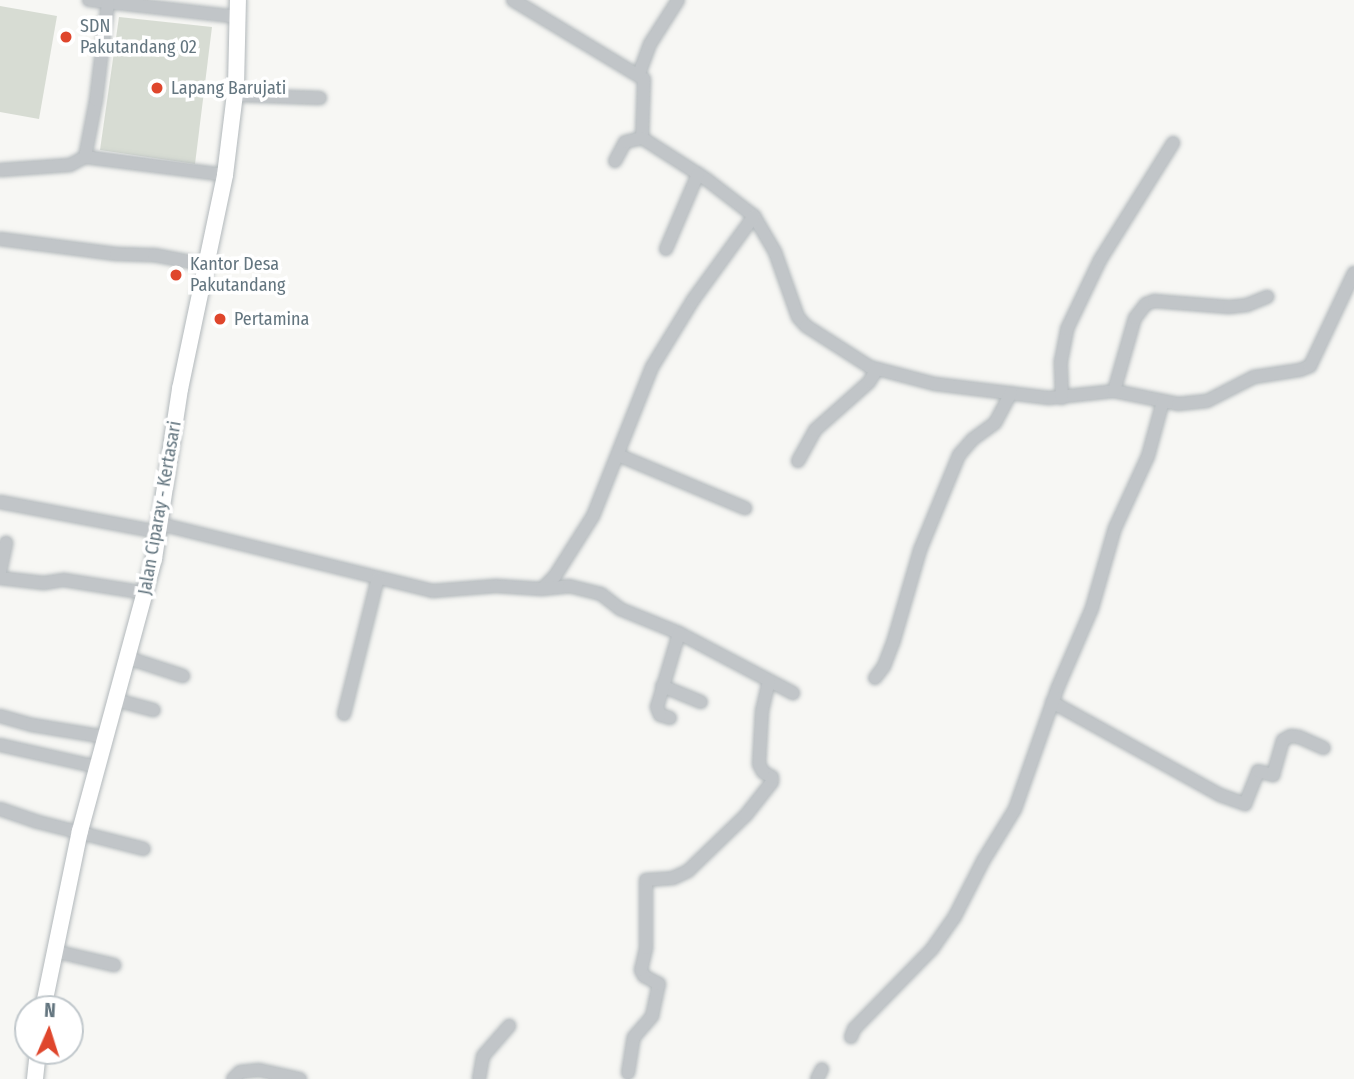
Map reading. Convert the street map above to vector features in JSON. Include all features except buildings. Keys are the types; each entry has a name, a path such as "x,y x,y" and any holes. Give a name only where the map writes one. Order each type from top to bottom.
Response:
{"main road":[{"name":"Jalan Ciparay - Kertasari","path":"46,995 80,831 146,593 160,528 180,389 225,175 234,95 239,0"}],"street":[{"path":"89,0 238,17"},
{"path":"513,0 617,65 639,74 645,82 642,138"},
{"path":"639,74 650,44 678,0"},
{"path":"85,157 96,100 108,2"},
{"path":"234,95 320,98"},
{"path":"615,161 625,142 642,138 698,174 754,216 775,252 798,317 806,326 877,369 935,384 1062,398 1114,391 1178,404 1207,401 1254,377 1310,366 1354,273"},
{"path":"1062,398 1062,361 1067,329 1100,260 1173,143"},
{"path":"0,170 70,165 85,157 225,175"},
{"path":"666,249 698,174"},
{"path":"542,589 555,576 593,516 652,368 693,300 754,216"},
{"path":"0,239 116,254 154,255 207,265"},
{"path":"1114,391 1135,318 1146,304 1154,301 1229,307 1247,305 1267,297"},
{"path":"798,461 815,430 869,382 877,369"},
{"path":"875,678 884,666 893,643 920,550 960,455 972,439 995,423 1011,393"},
{"path":"851,1037 854,1029 932,949 954,918 983,861 1015,809 1052,702 1092,608 1115,528 1149,456 1163,401"},
{"path":"618,455 746,508"},
{"path":"0,502 160,528 432,591 496,586 542,589 569,586 601,594 620,609 679,634 793,693"},
{"path":"0,572 6,544"},
{"path":"0,578 44,583 64,580 146,593"},
{"path":"344,714 378,578"},
{"path":"670,718 657,712 662,685 679,634"},
{"path":"128,658 183,676"},
{"path":"628,1073 634,1037 652,1016 659,984 644,976 640,970 646,948 646,880 673,878 688,871 746,815 772,782 772,777 763,772 759,764 762,711 769,681"},
{"path":"662,685 701,702"},
{"path":"116,700 154,710"},
{"path":"1052,702 1220,795 1245,804 1258,771 1273,775 1283,740 1291,736 1299,737 1324,747"},
{"path":"0,716 105,737"},
{"path":"0,745 98,767"},
{"path":"0,809 38,822 144,849"},
{"path":"54,951 114,965"},
{"path":"479,1079 483,1056 509,1026"},
{"path":"233,1079 240,1072 260,1070 300,1079"}],"shaded area":[{"path":"0,6 57,16 39,119 0,112"},
{"name":"Lapang Barujati","path":"119,17 212,27 195,164 100,150"}],"place":[{"name":"SDN Pakutandang 02","path":"66,37"},
{"name":"Lapang Barujati","path":"157,88"},
{"name":"Kantor Desa Pakutandang","path":"176,275"},
{"name":"Pertamina","path":"220,319"}]}
